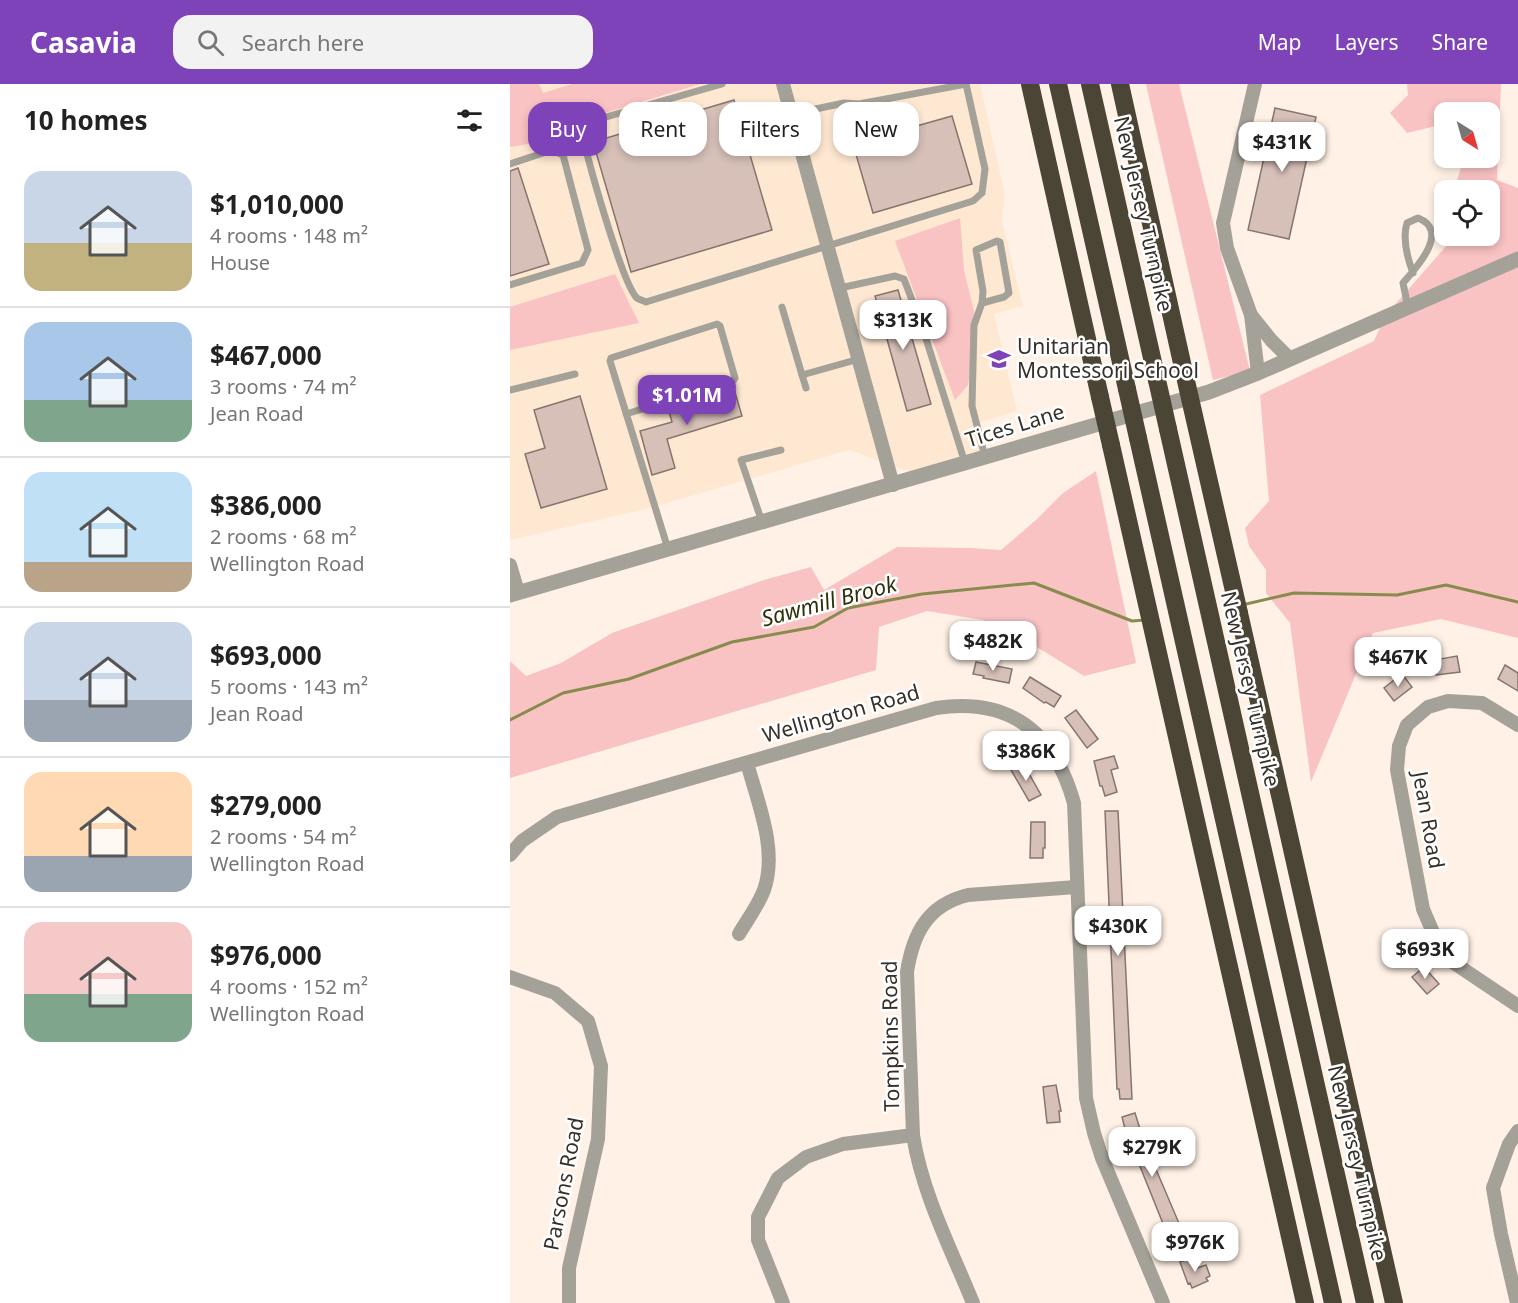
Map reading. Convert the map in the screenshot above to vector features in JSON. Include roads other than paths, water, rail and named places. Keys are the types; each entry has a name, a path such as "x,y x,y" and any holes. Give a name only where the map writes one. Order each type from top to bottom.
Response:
{"highway":[{"path":"1030,84 1305,1303"},
{"path":"1058,84 1333,1303"},
{"name":"New Jersey Turnpike","path":"1090,84 1365,1303"},
{"name":"New Jersey Turnpike","path":"1120,84 1394,1303"}],"street":[{"path":"783,84 788,102"},
{"path":"1255,84 1223,223 1227,248 1251,315 1258,373"},
{"path":"804,156 893,485"},
{"name":"Tices Lane","path":"514,594 1209,392 1258,373 1518,259"},
{"path":"1251,315 1290,359"},
{"path":"510,565 514,594"},
{"name":"Jean Road","path":"1518,725 1482,703 1448,701 1428,707 1407,725 1399,746 1397,770 1423,909 1435,938 1454,963 1518,1006"},
{"name":"Wellington Road","path":"510,855 522,841 556,817 936,708 972,705 1006,713 1025,725 1042,740 1056,758 1067,780 1074,803 1086,1098 1102,1158 1163,1303"},
{"path":"739,934 759,901 770,863 769,847 747,763"},
{"name":"Tompkins Road","path":"973,1303 924,1182 913,1135 907,972 915,939 921,927 940,908 956,898 1076,887"},
{"name":"Parsons Road","path":"510,977 555,993 588,1021 601,1066 597,1139 569,1268 569,1303"},
{"path":"1517,1303 1493,1188 1509,1144 1518,1131"},
{"path":"783,1303 758,1240 758,1217 778,1178 806,1157 843,1144 913,1135"}],"lane":[{"path":"722,84 585,123 582,131 612,238 628,282 637,298 646,302 973,201 981,192 985,169 966,84 859,104 844,103 821,108"},
{"path":"510,164 552,150 563,155 588,250 582,263 510,285"},
{"path":"1408,307 1403,284 1413,273 1428,253 1430,244 1430,227 1426,221 1418,218 1407,223 1405,229 1408,258 1413,273"},
{"path":"982,303 1004,297 1009,293 1000,242 997,241 976,250 983,291 982,303 974,325 972,405 985,457"},
{"path":"840,288 895,276 904,279 965,463"},
{"path":"782,307 806,388"},
{"path":"626,414 733,381 735,378 720,326 717,324 611,358 610,361 626,414 668,549"},
{"path":"802,375 859,359"},
{"path":"510,390 575,374"},
{"path":"762,522 737,461 781,450"}],"waterway":[{"name":"Sawmill Brook","path":"510,720 563,693 629,679 732,642 814,627 848,608 922,594 1034,583 1132,621 1145,620"},
{"name":"Sawmill Brook","path":"1242,605 1294,593 1397,595 1446,585 1518,602"}],"place":[{"name":"Unitarian Montessori School","path":"999,359"}]}
